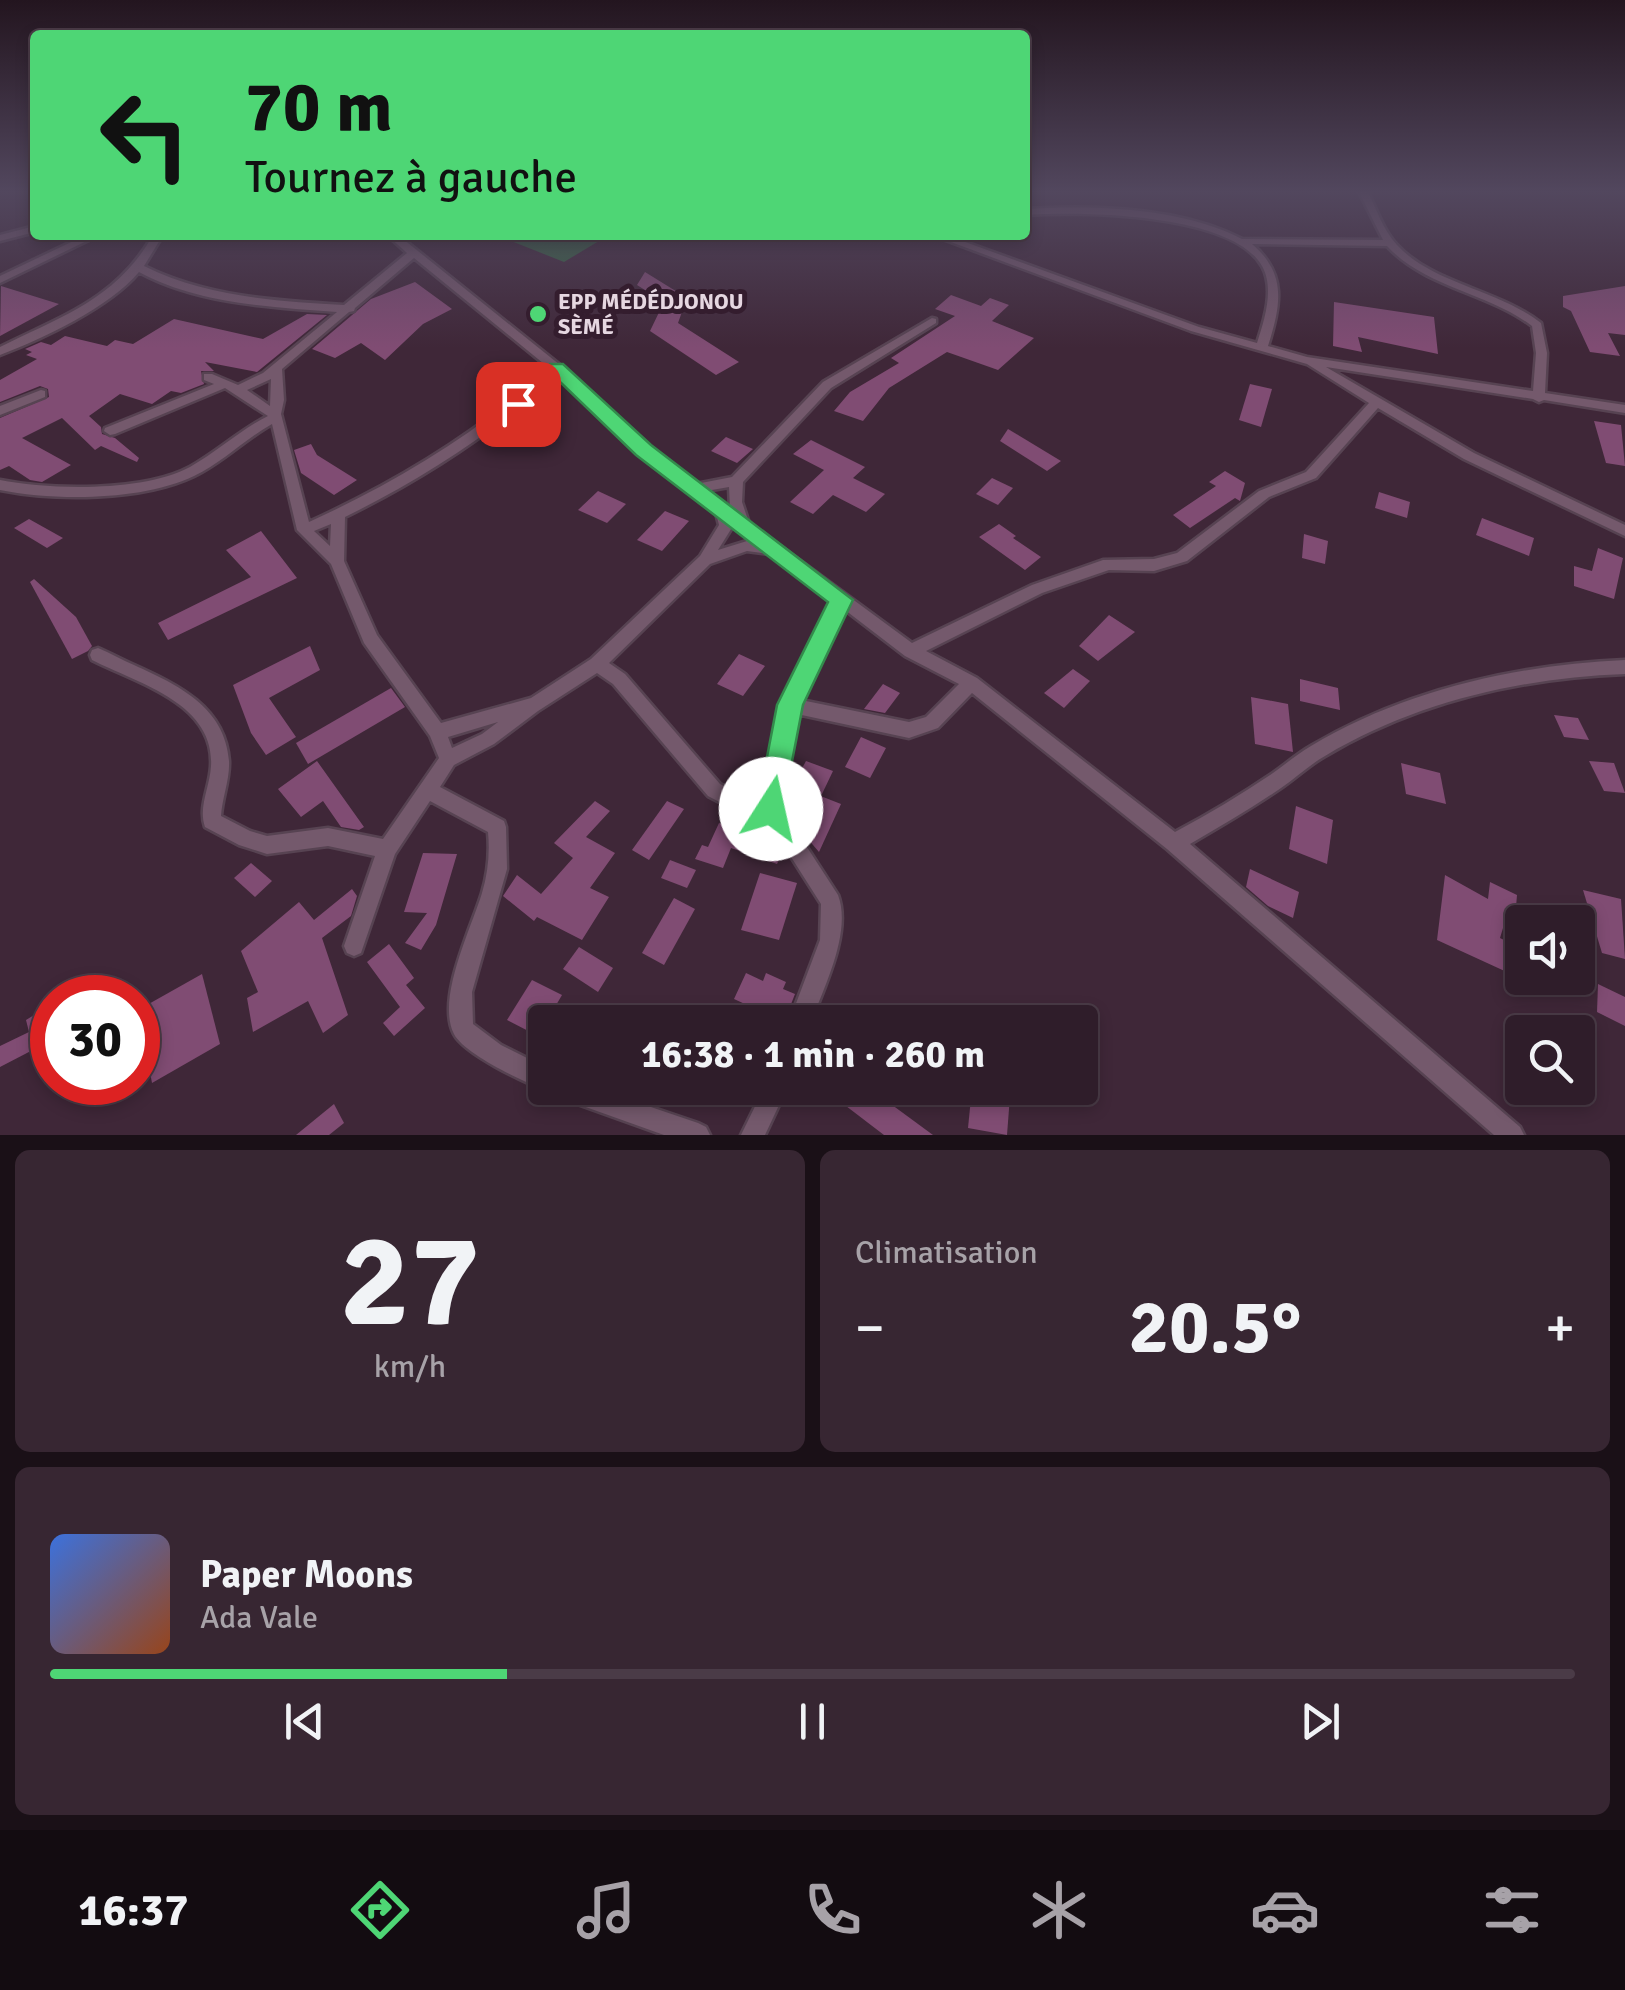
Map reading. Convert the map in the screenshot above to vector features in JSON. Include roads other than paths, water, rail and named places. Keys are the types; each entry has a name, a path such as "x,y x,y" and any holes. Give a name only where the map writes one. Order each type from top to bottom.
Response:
{"street":[{"path":"0,280 77,243"},
{"path":"0,351 101,300 141,268 154,243"},
{"path":"400,243 556,368 644,450 693,489 911,651 971,683 1174,843 1512,1135"},
{"path":"957,243 1149,314 1306,360 1624,411"},
{"path":"1242,243 1262,259 1272,281 1271,318 1261,348"},
{"path":"1390,243 1410,262 1514,308 1537,325 1545,358 1536,376 1539,398"},
{"path":"238,388 276,369 412,254"},
{"path":"141,268 168,282 225,294 350,309"},
{"path":"693,489 736,481 827,385 932,321"},
{"path":"1306,360 1469,456 1625,531"},
{"path":"304,530 338,516 480,433 556,368"},
{"path":"276,369 275,416 304,530 337,561 370,638 437,732 448,759"},
{"path":"208,377 238,388 275,416"},
{"path":"110,431 222,385"},
{"path":"0,411 40,394"},
{"path":"911,651 1037,589 1108,564 1154,565 1182,557 1264,494 1311,475 1376,404"},
{"path":"0,485 56,492 182,477 244,432 275,416"},
{"path":"736,481 735,502 742,524"},
{"path":"354,946 386,849 448,759 488,739 597,664 705,560 726,526 722,509"},
{"path":"337,561 338,516"},
{"path":"705,560 746,546 778,549"},
{"path":"806,1005 830,940 831,902 771,809 790,705 842,600"},
{"path":"98,655 179,695 212,725 220,760 211,814 217,824 267,844 328,837 386,849"},
{"path":"597,664 619,679 714,790 731,800 771,809"},
{"path":"1174,843 1231,811 1319,750 1399,711 1460,690 1532,674 1625,667"},
{"path":"790,705 909,730 932,722 971,683"},
{"path":"437,732 536,704"},
{"path":"428,790 497,827 500,841 486,916 472,946 460,996 463,1030 528,1071"},
{"path":"612,1105 698,1135"},
{"path":"753,1135 768,1105"}],"place":[{"name":"EPP MÉDÉDJONOU SÈMÉ","path":"538,314"}]}
